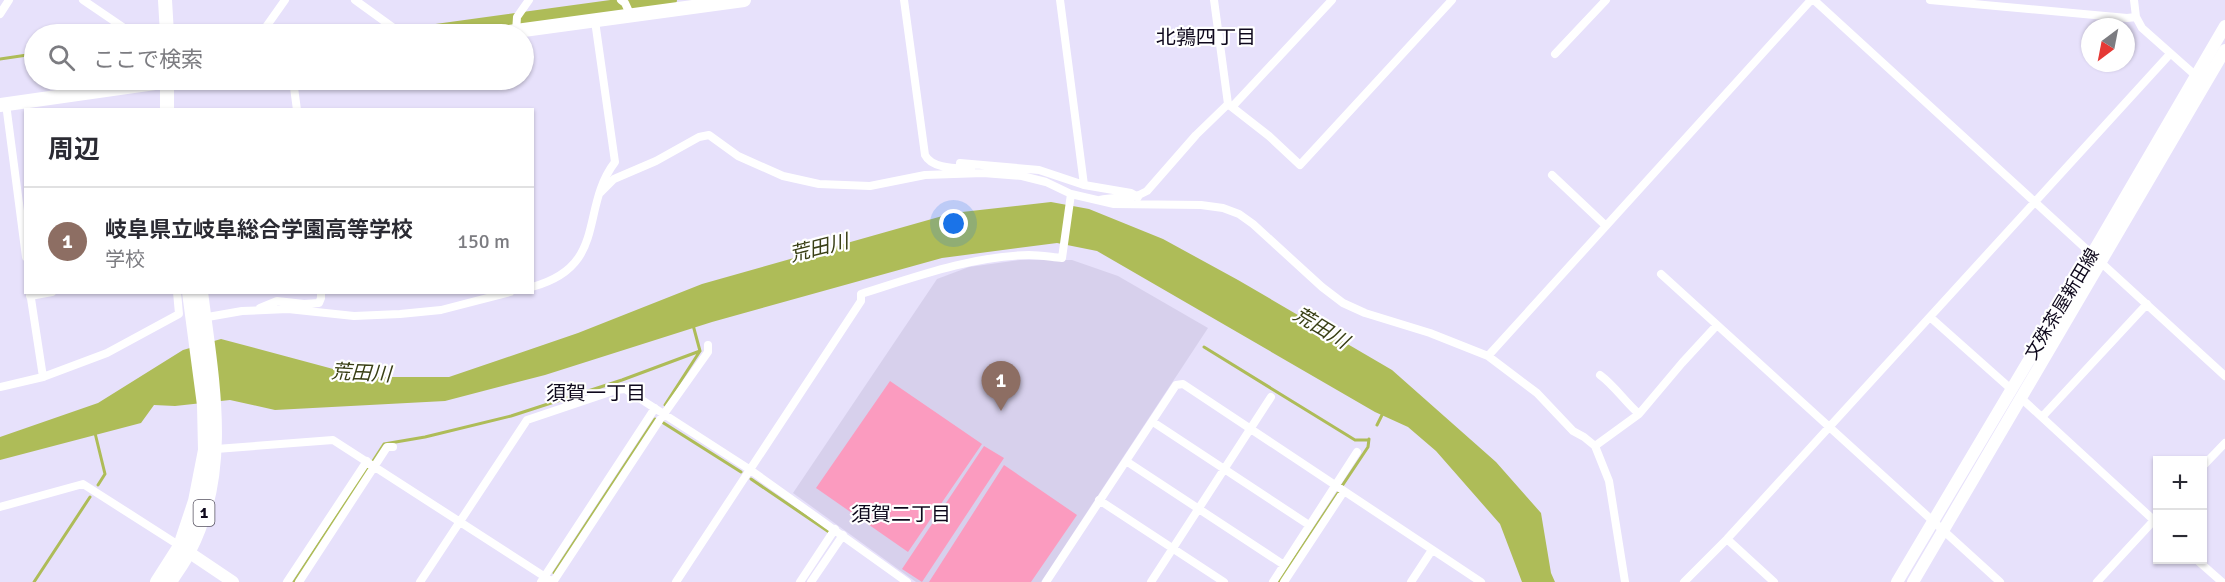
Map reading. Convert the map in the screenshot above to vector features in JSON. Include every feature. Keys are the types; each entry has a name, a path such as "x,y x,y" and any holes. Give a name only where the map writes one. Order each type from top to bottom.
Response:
{"main road":[{"path":"165,0 166,24"},
{"path":"516,24 595,21 627,8 744,0"},
{"name":"文殊茶屋新田線","path":"1914,582 2022,399 2195,75 2225,26"},
{"name":"文殊茶屋新田線","path":"1897,582 2012,389 2225,50"},
{"path":"3,105 103,90"},
{"path":"167,108 169,90"},
{"path":"172,90 175,108"},
{"name":"1","path":"190,294 199,325"},
{"name":"1","path":"170,582 184,549 205,450 212,441 204,405 199,325 201,294"},
{"path":"184,549 233,582"},
{"name":"1","path":"157,582 184,549"}],"street":[{"path":"0,14 9,0"},
{"path":"83,0 118,24"},
{"path":"268,24 285,0"},
{"path":"355,0 387,24"},
{"path":"516,24 529,0"},
{"path":"904,0 925,155 936,165 977,170 983,173"},
{"path":"1060,0 1084,185"},
{"path":"1214,0 1230,106 1269,136 1300,165 1452,0"},
{"path":"1097,200 1118,196 1138,197 1147,191 1196,135 1230,106 1332,0"},
{"path":"1556,54 1606,0"},
{"path":"1488,356 1605,225 1813,0 2225,376"},
{"path":"1929,0 1981,2 2127,18 2138,22 2195,75"},
{"path":"2134,0 2138,22"},
{"path":"534,286 546,283 570,269 582,252 591,232 606,173 615,162 595,21"},
{"path":"1684,582 2036,203 2170,54"},
{"path":"294,90 297,108"},
{"path":"3,105 24,245"},
{"path":"600,194 614,179 657,161 699,137 709,135 738,156 783,176 819,184 870,186 925,175 983,173 1046,182 1070,198 1114,204 1201,205 1222,208 1239,214 1343,303 1365,313 1430,333 1488,356 1530,388 1573,431 1584,436 1595,446 1609,481 1625,582"},
{"path":"931,162 1017,166 1138,197"},
{"path":"1552,175 1605,225"},
{"path":"676,582 861,301 861,294 975,262 1029,255 1062,258 1070,198"},
{"path":"1660,274 2000,582"},
{"path":"30,294 43,377"},
{"path":"0,387 43,377 107,352 179,314 177,294"},
{"path":"199,325 253,311 277,301 319,303 321,294"},
{"path":"253,311 288,309 354,316 400,314 441,310 502,294"},
{"path":"2042,417 2147,304"},
{"path":"1930,316 2012,389"},
{"path":"1595,446 1639,414 1717,325"},
{"path":"212,441 333,440 460,520 542,579 553,582 708,352 708,345"},
{"path":"1600,375 1611,383 1623,399 1639,414"},
{"path":"1046,582 1176,385 1183,384 1482,582"},
{"path":"420,582 526,420 625,389 749,469 907,582"},
{"path":"1151,582 1271,398"},
{"path":"2022,399 2153,517"},
{"path":"542,579 655,408"},
{"path":"1152,422 1310,525"},
{"path":"2207,462 2225,442"},
{"path":"287,582 371,464 387,447 393,447"},
{"path":"1273,582 1357,452"},
{"path":"1126,461 1284,565"},
{"path":"299,582 371,464"},
{"path":"0,507 83,484 184,549"},
{"path":"1284,582 1344,491"},
{"path":"1099,500 1224,582"},
{"path":"2097,582 2153,523"},
{"path":"800,582 839,532"},
{"path":"811,582 839,532"},
{"path":"1727,538 1774,582"},
{"path":"1411,582 1432,550"},
{"path":"2202,564 2222,582"}],"shaded area":[{"path":"1051,202 1089,209 1163,239 1392,370 1496,462 1541,513 1551,573 1555,582 1522,582 1500,524 1436,451 1408,427 1375,412 1097,251 1057,243 942,258 712,322 545,375 445,401 275,410 230,400 175,406 154,405 141,423 0,460 0,437 98,403 183,350 221,339 363,377 449,377 578,333 702,284 953,213"},
{"path":"1020,260 1072,260 1118,276 1208,328 1041,582 916,582 793,493 937,279 969,267"},
{"path":"890,381 982,444 908,552 816,488"},
{"path":"984,446 1004,458 922,582 902,569"},
{"path":"1004,465 1077,515 1031,582 929,582"}],"waterway":[{"path":"495,24 669,0"},
{"path":"0,59 24,55"},
{"path":"665,405 700,351 693,325"},
{"path":"1204,347 1355,440 1368,440"},
{"path":"373,461 384,444 425,437 511,416 622,380 700,351"},
{"path":"1377,425 1383,413"},
{"path":"554,573 655,419"},
{"path":"662,422 741,472"},
{"path":"95,433 105,474 98,485"},
{"path":"1342,486 1368,447 1369,439"},
{"path":"294,582 368,468"},
{"path":"751,479 829,532"},
{"path":"1279,582 1338,493"},
{"path":"34,582 90,497"}],"place":[{"name":"岐阜県立岐阜総合学園高等学校","path":"1001,411"}],"district":[{"name":"北鶉四丁目","path":"1206,37"},
{"name":"須賀一丁目","path":"596,393"},
{"name":"須賀二丁目","path":"901,514"}],"water label":[{"name":"荒田川","path":"819,248"},
{"name":"荒田川","path":"1321,328"},
{"name":"荒田川","path":"361,373"}]}
